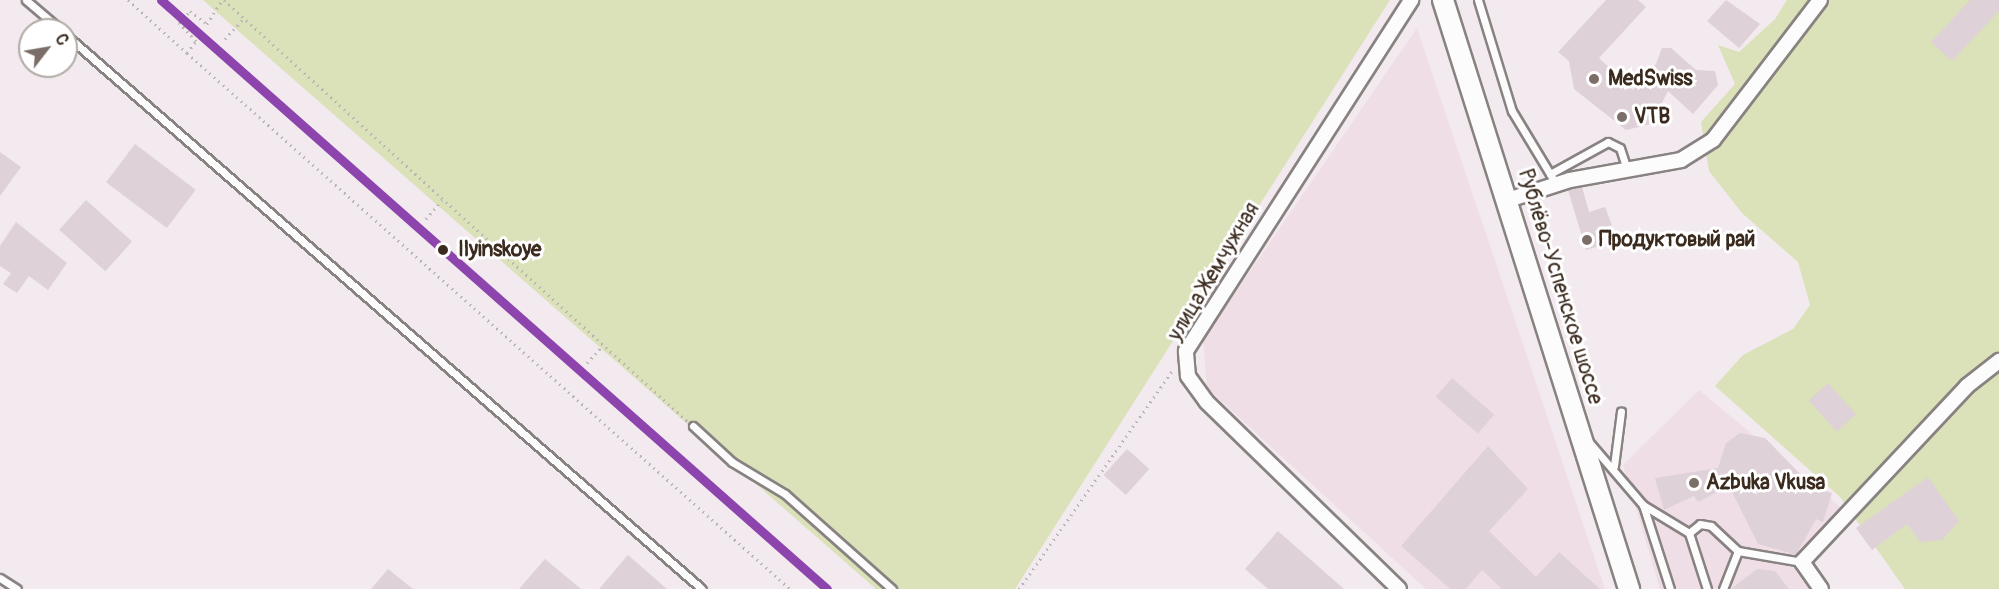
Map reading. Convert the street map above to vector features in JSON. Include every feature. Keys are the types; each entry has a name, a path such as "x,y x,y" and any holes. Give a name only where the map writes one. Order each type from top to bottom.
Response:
{"main road":[{"name":"Рублёво-Успенское шоссе","path":"1443,0 1629,589"}],"street":[{"name":"улица Жемчужная","path":"1399,589 1220,417 1188,376 1186,351 1411,0"},
{"path":"1508,200 1553,179 1681,160 1713,140 1820,0"},
{"path":"1821,589 1802,562 1951,403 1999,360"}],"lane":[{"path":"26,0 47,18"},
{"path":"1478,0 1512,111 1553,179 1608,142 1620,148 1627,169"},
{"path":"78,45 702,589"},
{"path":"1614,466 1621,411"},
{"path":"693,426 732,462 785,494 892,589"},
{"path":"1582,436 1614,466 1643,505 1670,589"},
{"path":"1643,505 1689,532 1707,589"},
{"path":"1689,532 1700,524 1711,526 1738,551 1802,562"},
{"path":"1723,589 1738,551"},
{"path":"0,578 17,589"}],"path":[{"path":"128,0 790,589"},
{"path":"187,53 196,41 179,24 190,10 207,24 223,0 693,426"},
{"path":"225,39 244,18"},
{"path":"426,219 443,199"},
{"path":"587,363 603,345"},
{"path":"1019,589 1186,351"}],"shaded area":[{"path":"1417,28 1605,589 1426,589 1207,388 1203,340"},
{"path":"1699,390 1845,511 1789,563 1809,589 1660,589 1623,465"}],"green space":[{"path":"203,0 1390,0 1015,589 876,589"},
{"path":"1787,0 1999,0 1999,589 1905,589 1840,497 1715,386 1743,355 1793,329 1810,305 1798,262 1742,213 1709,171 1701,122 1735,84 1718,45 1739,52 1775,19"}],"building":[{"path":"1606,0 1638,0 1646,7 1599,58 1633,90 1656,64 1662,48 1671,48 1696,70 1715,71 1718,85 1693,114 1668,91 1651,124 1626,130 1574,89 1569,61 1558,52"},
{"path":"1726,0 1760,24 1739,48 1707,21"},
{"path":"1970,0 1999,0 1999,11 1952,61 1931,42"},
{"path":"135,144 196,190 167,228 106,182"},
{"path":"0,152 21,167 0,196"},
{"path":"1582,187 1589,212 1605,207 1612,225 1595,231 1599,246 1586,250 1568,190"},
{"path":"86,200 132,241 105,271 59,230"},
{"path":"16,222 67,263 48,290 29,276 17,293 3,284 11,273 0,266 0,246"},
{"path":"1452,378 1494,415 1478,434 1436,397"},
{"path":"1828,383 1856,414 1837,432 1809,400"},
{"path":"1740,433 1765,438 1813,487 1832,493 1823,522 1816,519 1796,555 1758,544 1729,486 1698,502 1694,496 1664,510 1655,478 1718,468 1726,443"},
{"path":"1488,446 1528,489 1489,531 1536,577 1559,552 1600,589 1502,589 1482,570 1466,589 1450,589 1401,546"},
{"path":"1127,449 1149,469 1126,495 1104,475"},
{"path":"1928,477 1959,521 1942,540 1920,542 1907,524 1872,550 1856,528"},
{"path":"1278,531 1344,589 1268,589 1245,569"},
{"path":"628,555 667,589 599,589"},
{"path":"545,559 581,589 519,589"},
{"path":"388,569 413,589 371,589"},
{"path":"1757,569 1775,571 1789,589 1731,589"}],"transit line":[{"path":"161,0 827,589"}],"place":[{"name":"MedSwiss","path":"1594,79"},
{"name":"VTB","path":"1622,117"},
{"name":"Продуктовый рай","path":"1587,240"},
{"name":"Ilyinskoye","path":"443,250"},
{"name":"Azbuka Vkusa","path":"1694,483"}]}
